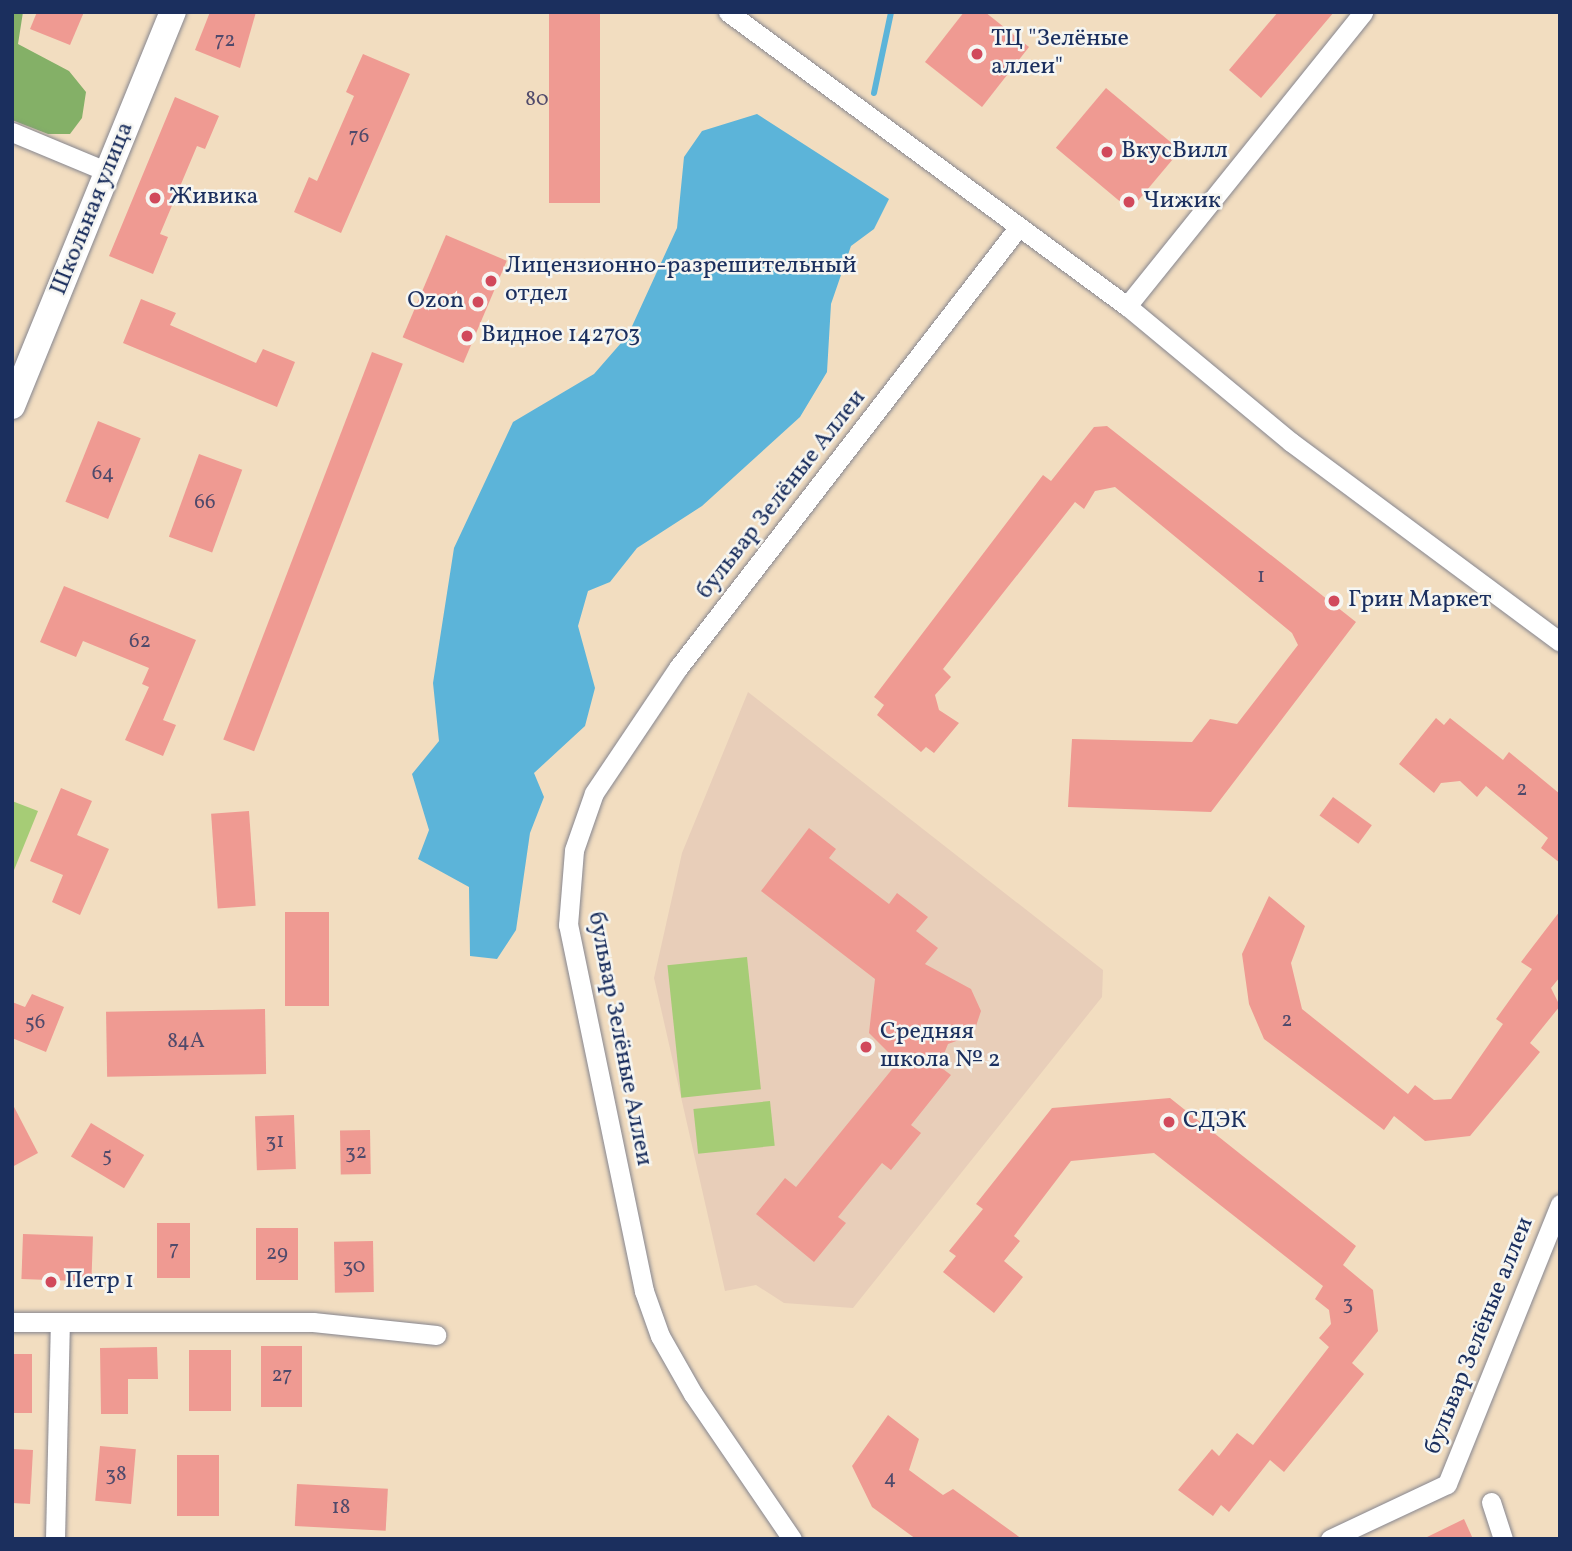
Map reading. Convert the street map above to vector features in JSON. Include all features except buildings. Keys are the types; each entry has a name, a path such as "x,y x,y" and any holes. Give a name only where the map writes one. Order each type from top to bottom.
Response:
{"main road":[{"name":"Школьная улица","path":"12,406 173,12"}],"street":[{"path":"728,12 1017,229 1127,306 1291,442 1560,642"},
{"path":"1127,306 1363,12"},
{"path":"12,132 108,172"},
{"name":"бульвар Зелёные Аллеи","path":"792,1539 693,1394 660,1336 644,1291 568,925 574,850 594,793 678,668 1017,229"},
{"name":"бульвар Зелёные аллеи","path":"1330,1539 1447,1484 1560,1204"},
{"path":"12,1322 60,1326 313,1322 436,1335"},
{"path":"55,1539 60,1326"},
{"path":"1492,1502 1503,1539"}],"shaded area":[{"name":"Средняя школа № 2","path":"748,692 1103,970 1102,997 853,1308 784,1303 756,1285 725,1291 654,978 682,853"}],"green space":[{"path":"12,12 23,12 18,44 69,71 86,92 82,118 70,134 48,134 12,120"},
{"path":"12,801 38,811 12,875"},
{"path":"747,957 761,1089 681,1098 667,965"},
{"path":"770,1101 775,1146 698,1154 693,1109"}],"water":[{"path":"757,114 889,199 874,229 851,246 831,304 827,372 800,417 702,506 637,548 610,582 588,591 578,626 595,688 585,726 534,773 544,797 530,833 516,930 497,959 470,956 469,887 418,859 429,830 412,774 439,741 433,683 454,548 513,422 594,374 628,335 677,228 684,157 702,131"}],"waterway":[{"path":"874,93 891,12"}],"place":[{"name":"ТЦ \"Зелёные аллеи\"","path":"977,54"},
{"name":"ВкусВилл","path":"1107,152"},
{"name":"Живика","path":"155,198"},
{"name":"Чижик","path":"1129,202"},
{"name":"Лицензионно-разрешительный отдел","path":"491,281"},
{"name":"Ozon","path":"478,302"},
{"name":"Видное 142703","path":"467,336"},
{"name":"Грин Маркет","path":"1334,601"},
{"name":"Средняя школа № 2","path":"866,1047"},
{"name":"СДЭК","path":"1169,1122"},
{"name":"Петр 1","path":"51,1282"}]}
